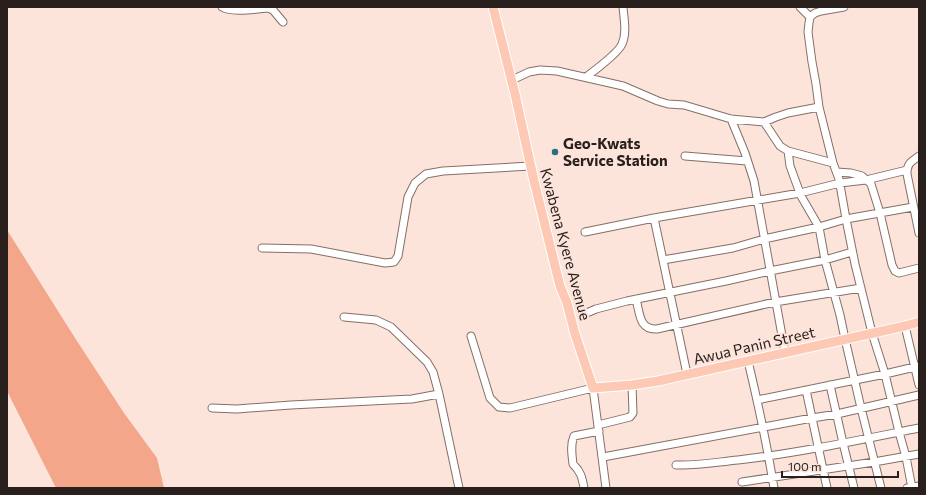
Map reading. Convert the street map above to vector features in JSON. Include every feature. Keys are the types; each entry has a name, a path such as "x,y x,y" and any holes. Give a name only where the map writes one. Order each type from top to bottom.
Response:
{"main road":[{"name":"Kwabena Kyere Avenue","path":"493,7 512,80 560,286 567,303 575,334 593,388"},
{"name":"Awua Panin Street","path":"593,388 658,381 919,322"}],"street":[{"path":"222,7 224,9 231,10 268,8 273,10 283,22"},
{"path":"586,77 616,52 622,45 625,25 623,7"},
{"path":"800,7 810,17"},
{"path":"844,7 821,11 810,17 808,32 812,62 819,107 833,163 840,183 852,252 872,333 892,401 912,487"},
{"path":"512,80 529,72 540,70 557,71 622,86 668,104 684,105 731,119 764,122 788,113 819,107"},
{"path":"731,119 754,181 785,352"},
{"path":"764,122 780,146 788,150 833,163"},
{"path":"788,150 790,166 800,194 819,227 854,380 881,488"},
{"path":"685,156 747,161"},
{"path":"919,156 909,163 907,170 919,233"},
{"path":"262,248 311,249 384,263 394,262 398,256 408,197 415,183 426,174 443,171 531,166"},
{"path":"585,232 654,218 800,194 840,183 866,180 907,170"},
{"path":"837,172 851,173 862,176 871,184 880,213 892,265 895,271 899,273 919,268"},
{"path":"663,260 733,248 764,238 819,227 846,219 913,207"},
{"path":"654,218 687,374"},
{"path":"589,312 636,299 826,260 852,252"},
{"path":"636,299 642,323 652,330 657,330 775,302 861,288"},
{"path":"344,317 376,320 391,327 426,362 433,372 459,488"},
{"path":"905,326 917,366 919,385"},
{"path":"471,336 490,398 499,407 510,408 593,388"},
{"path":"748,361 774,488"},
{"path":"757,400 917,366"},
{"path":"584,488 579,470 573,464 571,445 572,439 574,436 630,417 633,413 632,385"},
{"path":"830,385 854,488"},
{"name":"Kwabena Kyere Avenue","path":"593,388 606,488"},
{"path":"806,390 827,488"},
{"path":"212,408 237,409 412,399 439,394"},
{"path":"603,457 837,414 919,395"},
{"path":"676,465 692,465 768,456 818,448 919,428"},
{"path":"742,482 919,454"}],"shaded area":[{"path":"7,230 124,413 157,458 164,488 56,488 7,391"}],"place":[{"name":"Geo-Kwats Service Station","path":"555,152"}]}
